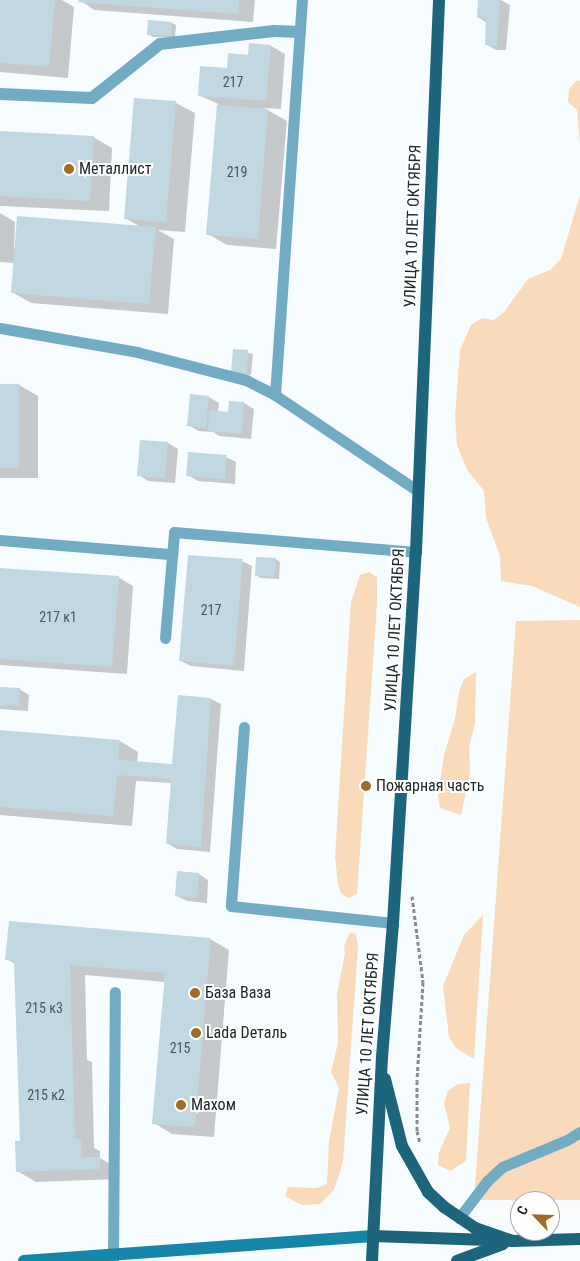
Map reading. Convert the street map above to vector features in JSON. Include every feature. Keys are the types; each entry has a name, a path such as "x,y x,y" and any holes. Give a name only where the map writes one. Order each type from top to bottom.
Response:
{"main road":[{"name":"УЛИЦА 10 ЛЕТ ОКТЯБРЯ","path":"372,1261 382,1057 393,923 416,552 439,0"},
{"path":"382,1057 393,1116 402,1146 428,1192 459,1218 475,1228 510,1240"},
{"path":"373,1236 510,1241"},
{"path":"560,1240 580,1239"},
{"path":"457,1261 513,1241"}],"street":[{"path":"0,94 92,98 160,44 274,31 300,32"},
{"path":"33,1261 113,1258 373,1236"}],"lane":[{"path":"275,395 302,0"},
{"path":"0,328 137,352 246,380 275,395 418,491"},
{"path":"165,638 174,532 416,552"},
{"path":"0,540 172,554"},
{"path":"244,727 231,906 393,923"},
{"path":"113,1258 115,992"},
{"path":"459,1218 486,1180 502,1167 567,1140 580,1132"}],"path":[{"path":"412,886 423,982 416,1081 417,1131 421,1146"}],"shaded area":[{"path":"577,80 580,81 580,145 577,110 568,102 569,89"},
{"path":"580,195 580,607 532,586 501,581 500,556 486,518 484,491 467,470 457,445 455,417 460,350 471,325 482,318 494,320 504,312 528,279 550,270 561,259"},
{"path":"369,572 377,577 377,604 357,894 348,898 341,893 338,884 335,857 351,602 360,575"},
{"path":"580,620 580,1200 560,1200 560,1191 510,1191 510,1200 474,1200 516,621"},
{"path":"476,672 475,723 469,748 470,773 461,815 440,808 438,796 444,755 455,719 459,692 464,679"},
{"path":"483,915 474,1059 456,1048 449,1037 443,986 464,935"},
{"path":"350,932 356,934 358,946 343,1162 334,1190 320,1204 302,1205 285,1196 288,1187 317,1188 327,1184 329,1141 339,1088 331,1072 338,1043 337,994 345,953 344,946"},
{"path":"470,1083 466,1161 450,1171 438,1165 439,1152 450,1128 444,1103 448,1091 458,1084"}],"building":[{"path":"0,0 55,0 49,67 0,63"},
{"path":"79,0 239,0 238,14 78,2"},
{"path":"478,0 500,0 497,46 485,45 486,19 477,18"},
{"path":"148,20 172,22 171,36 147,35"},
{"path":"249,43 271,45 266,101 198,96 200,66 227,68 228,53 248,55"},
{"path":"134,98 176,101 166,222 124,219"},
{"path":"217,105 268,109 258,239 206,235"},
{"path":"0,131 94,136 90,201 0,196"},
{"path":"17,216 156,227 149,304 11,293"},
{"path":"233,349 248,350 247,373 231,372"},
{"path":"0,384 19,384 19,468 0,468"},
{"path":"190,394 209,396 206,428 187,426"},
{"path":"229,401 244,402 242,434 208,431 209,410 228,412"},
{"path":"140,440 168,442 165,478 137,476"},
{"path":"188,452 227,455 225,479 186,476"},
{"path":"188,555 243,559 234,666 179,661"},
{"path":"256,557 276,558 275,577 255,576"},
{"path":"0,568 119,576 112,667 0,659"},
{"path":"0,687 20,688 19,706 0,705"},
{"path":"178,695 211,698 201,847 166,844 171,779 117,775 113,816 0,807 0,730 120,740 118,760 172,764"},
{"path":"177,871 199,873 197,898 175,896"},
{"path":"9,921 211,938 195,1127 152,1124 165,973 70,965 75,1139 81,1139 82,1157 100,1157 100,1169 16,1172 15,1141 20,1141 14,961 5,960"}],"place":[{"name":"Металлист","path":"69,169"},
{"name":"Пожарная часть","path":"366,786"},
{"name":"База Ваза","path":"195,993"},
{"name":"Lada Dеталь","path":"196,1033"},
{"name":"Махом","path":"181,1105"}]}
